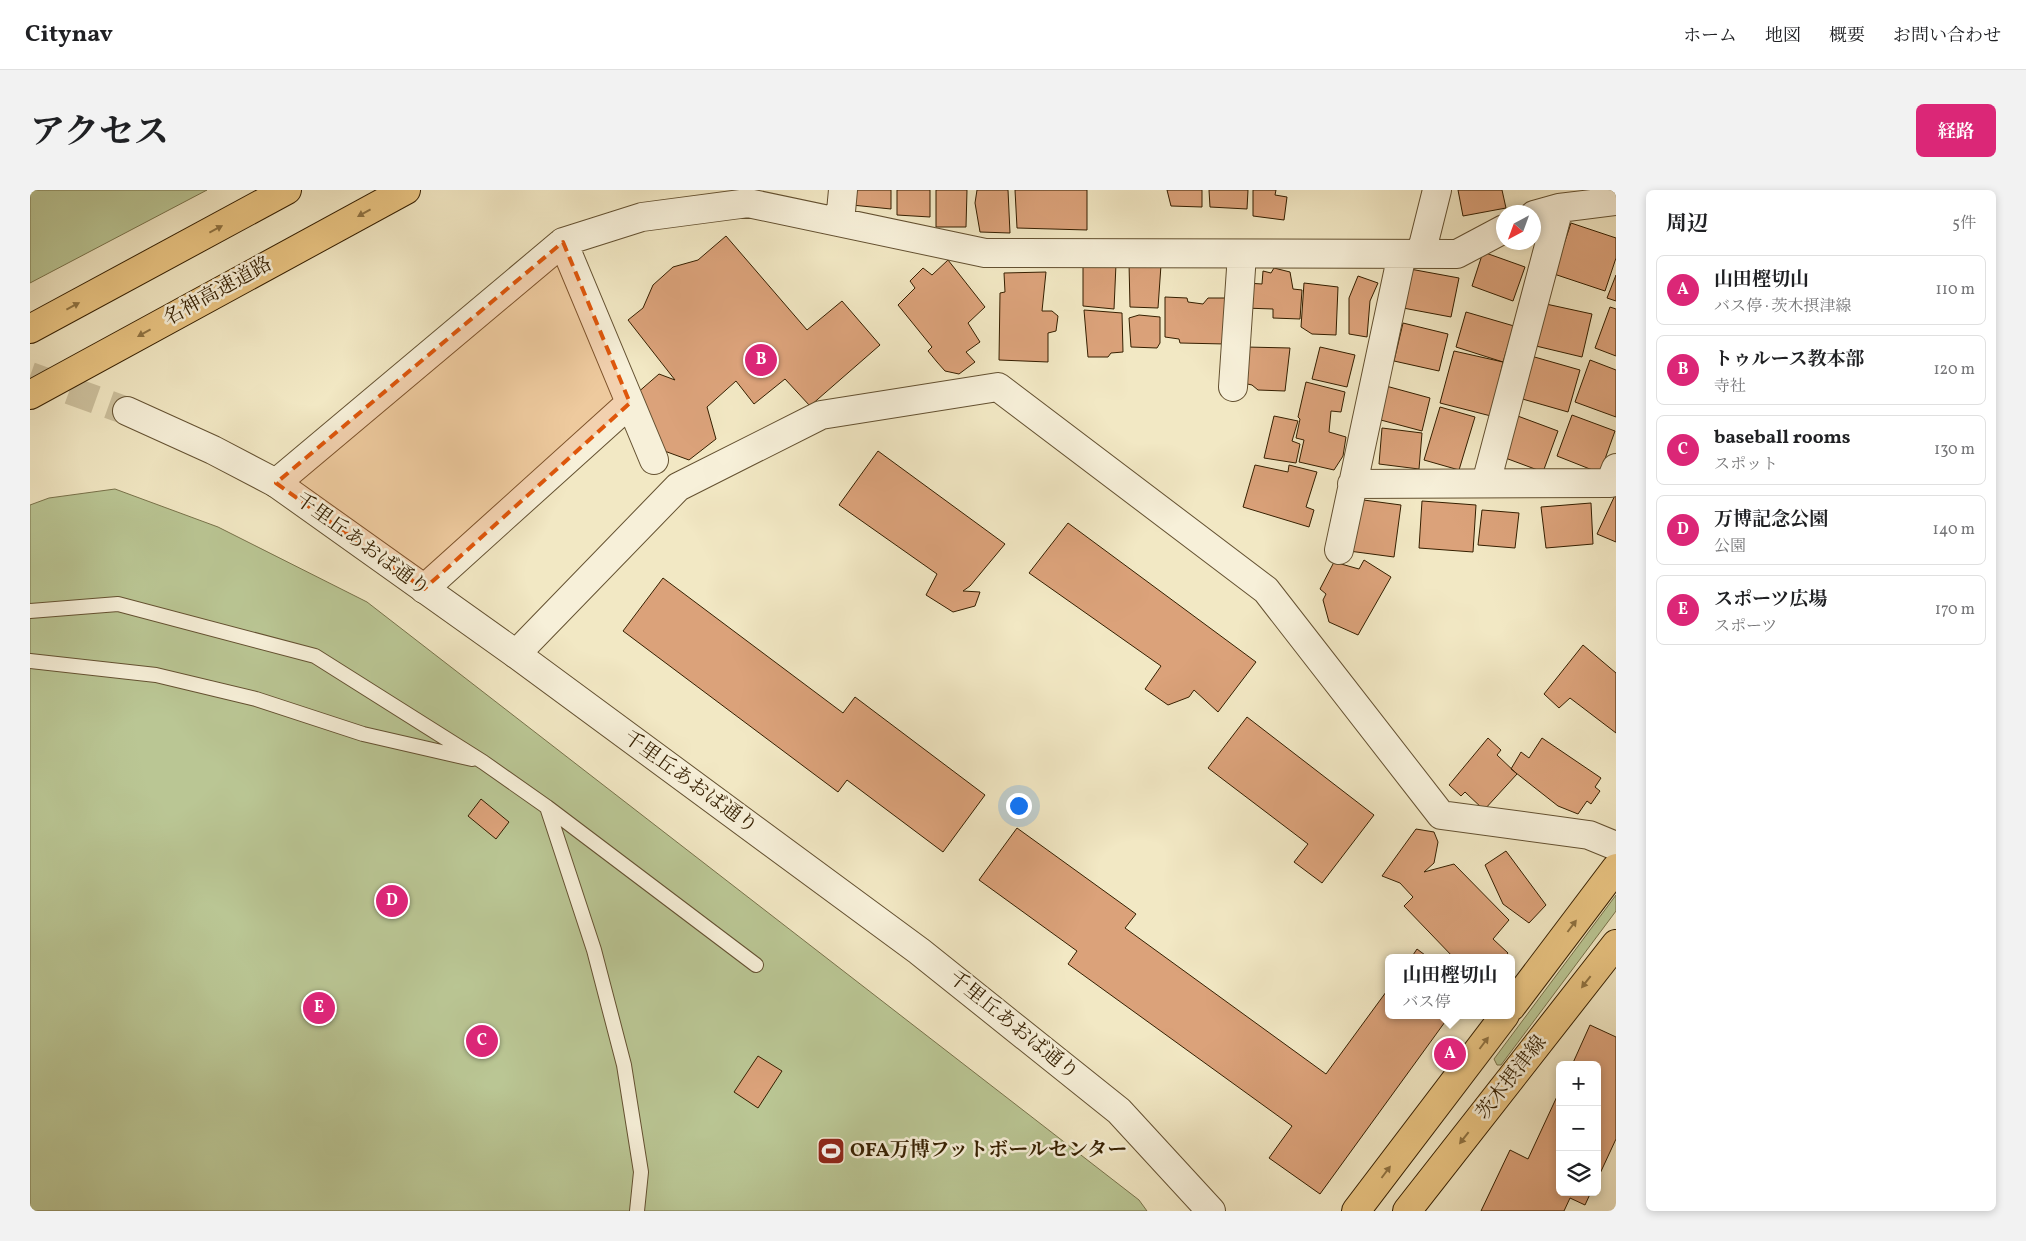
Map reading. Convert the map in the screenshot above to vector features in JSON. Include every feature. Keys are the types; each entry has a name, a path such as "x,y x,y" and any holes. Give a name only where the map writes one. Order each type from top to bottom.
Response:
{"main road":[{"path":"30,329 287,190"},
{"name":"名神高速道路","path":"30,395 406,190"},
{"path":"1515,1002 1616,868"},
{"name":"茨木摂津線","path":"1407,1211 1616,944"},
{"path":"1356,1211 1502,1019"}],"street":[{"path":"840,222 843,190"},
{"path":"1339,550 1352,484 1412,254 1437,190"},
{"path":"1541,213 1607,197"},
{"path":"276,483 562,242 642,217 748,203 984,253 1457,254 1496,233"},
{"path":"1486,483 1559,208"},
{"path":"562,242 654,460"},
{"path":"1233,387 1242,254"},
{"path":"516,654 678,487 821,416 998,387 1266,590 1441,815 1588,835 1616,846"},
{"path":"424,589 630,403"},
{"name":"千里丘あおば通り","path":"127,411 212,450 276,483 516,654 919,951 1119,1111 1211,1211"},
{"path":"1352,484 1610,483 1616,468"}],"lane":[{"path":"30,611 118,604 315,656 483,762 547,807 756,965"},
{"path":"30,661 156,675 256,699 363,734 483,762"},
{"path":"547,807 594,950 624,1065 641,1172 637,1211"}],"highlighted area":[{"path":"563,242 630,403 424,589 276,483"}],"green space":[{"path":"30,190 207,190 30,283"},
{"path":"115,489 218,527 367,602 1139,1200 1147,1211 30,1211 30,505 49,498"},
{"path":"1616,895 1616,911 1501,1065 1497,1065 1494,1059"}],"building":[{"path":"851,190 891,190 891,209 852,205"},
{"path":"897,190 930,190 930,217 897,215"},
{"path":"936,190 967,190 966,227 936,227"},
{"path":"977,190 1008,190 1010,233 980,232 975,203"},
{"path":"1015,190 1087,190 1087,230 1017,228"},
{"path":"1167,190 1202,190 1202,207 1171,206"},
{"path":"1209,190 1248,190 1247,209 1210,207"},
{"path":"1253,190 1276,190 1275,195 1287,197 1284,220 1253,216"},
{"path":"1458,190 1502,190 1505,205 1496,205 1496,210 1463,216"},
{"path":"1571,223 1616,238 1616,258 1605,291 1554,274"},
{"path":"726,236 807,330 842,301 880,345 810,406 785,379 754,404 736,381 707,407 716,439 689,460 659,449 636,394 659,374 675,380 628,320 643,308 653,285 673,267 698,260"},
{"path":"1483,252 1525,267 1513,301 1472,286"},
{"path":"948,260 985,307 968,323 980,342 966,352 975,362 959,374 945,371 937,362 928,351 932,347 898,305 915,288 910,281 923,268 932,275"},
{"path":"1129,263 1161,265 1158,308 1130,307"},
{"path":"1116,264 1114,309 1083,306 1083,265"},
{"path":"1274,268 1290,272 1293,289 1302,290 1300,319 1273,318 1273,309 1244,308 1246,283 1262,284 1263,271 1271,273"},
{"path":"1410,269 1459,278 1451,317 1403,308"},
{"path":"1046,272 1042,311 1052,311 1058,316 1056,331 1048,333 1048,362 999,360 1000,293 1005,292 1004,273"},
{"path":"1616,275 1616,301 1607,298"},
{"path":"1358,276 1378,283 1370,301 1367,337 1349,334 1349,298"},
{"path":"1304,283 1338,287 1336,335 1312,334 1301,327"},
{"path":"1165,297 1187,298 1188,302 1203,304 1208,298 1227,298 1225,344 1180,343 1179,339 1165,337"},
{"path":"1546,304 1592,314 1582,357 1536,346"},
{"path":"1610,307 1616,309 1616,356 1595,348"},
{"path":"1084,310 1122,313 1123,352 1111,353 1108,357 1088,357"},
{"path":"1466,312 1514,326 1503,362 1456,347"},
{"path":"1139,315 1160,317 1160,343 1157,348 1131,347 1129,318"},
{"path":"1403,323 1448,334 1439,371 1394,361"},
{"path":"1246,347 1290,348 1285,391 1258,390 1252,385 1243,383"},
{"path":"1320,347 1355,355 1347,387 1312,379"},
{"path":"1454,351 1503,362 1491,416 1440,403"},
{"path":"1531,356 1580,370 1568,412 1519,398"},
{"path":"1590,360 1616,370 1616,417 1575,402"},
{"path":"1306,382 1345,392 1341,412 1331,411 1329,432 1346,437 1343,456 1334,470 1299,462 1304,440 1296,438 1300,419 1298,417"},
{"path":"1386,386 1430,398 1422,431 1377,419"},
{"path":"1440,407 1475,417 1459,470 1424,460"},
{"path":"1515,415 1558,431 1543,472 1500,456"},
{"path":"1572,415 1615,431 1600,473 1557,456"},
{"path":"1274,416 1298,421 1292,441 1300,444 1296,463 1264,458"},
{"path":"1382,428 1422,433 1419,469 1379,464"},
{"path":"878,451 1005,544 970,586 963,591 980,592 975,606 953,612 926,595 937,574 839,505"},
{"path":"1255,465 1288,472 1289,465 1317,472 1306,507 1314,510 1309,527 1243,507"},
{"path":"1616,493 1616,542 1597,534"},
{"path":"1356,499 1401,505 1394,557 1349,551"},
{"path":"1422,501 1476,505 1473,552 1419,548"},
{"path":"1591,503 1593,544 1546,548 1541,507"},
{"path":"1482,510 1519,513 1515,548 1478,545"},
{"path":"1068,523 1256,662 1218,712 1194,690 1189,697 1168,705 1145,689 1161,666 1029,573"},
{"path":"1364,560 1391,577 1358,635 1329,622 1323,600 1326,594 1320,589 1334,562 1359,569"},
{"path":"663,578 843,713 855,697 985,795 943,852 847,780 838,792 623,631"},
{"path":"1583,645 1616,673 1616,733 1570,698 1559,708 1544,694"},
{"path":"1247,717 1374,815 1322,883 1294,862 1308,844 1208,768"},
{"path":"1488,738 1501,750 1497,755 1517,774 1484,810 1465,792 1461,796 1449,785"},
{"path":"1542,738 1601,778 1595,787 1600,791 1591,804 1587,801 1578,814 1558,806 1511,769 1521,752 1529,758"},
{"path":"481,799 509,822 496,839 468,816"},
{"path":"1017,828 1136,914 1125,928 1326,1074 1385,993 1385,1019 1447,1019 1320,1194 1269,1158 1292,1126 1068,964 1077,951 979,880"},
{"path":"1416,829 1434,832 1438,842 1434,863 1424,872 1454,864 1509,920 1493,939 1508,953 1450,954 1404,906 1413,897 1400,883 1382,876"},
{"path":"1506,851 1546,905 1529,923 1503,904 1485,865"},
{"path":"1417,949 1424,954 1414,954"},
{"path":"488,1025 498,1037 477,1058 465,1046"},
{"path":"1590,1025 1616,1037 1616,1139 1601,1171 1601,1061 1574,1061"},
{"path":"758,1056 782,1071 758,1108 734,1092"},
{"path":"1556,1099 1556,1196 1589,1196 1585,1205 1570,1198 1564,1211 1481,1211 1510,1150 1528,1159"}],"tunnel":[{"path":"30,376 127,411"}],"place":[{"name":"トゥルース教本部","path":"761,360"},
{"name":"万博記念公園","path":"392,901"},
{"name":"スポーツ広場","path":"319,1008"},
{"name":"baseball rooms","path":"482,1041"},
{"name":"山田樫切山","path":"1450,1054"},
{"name":"OFA万博フットボールセンター","path":"831,1151"}]}
